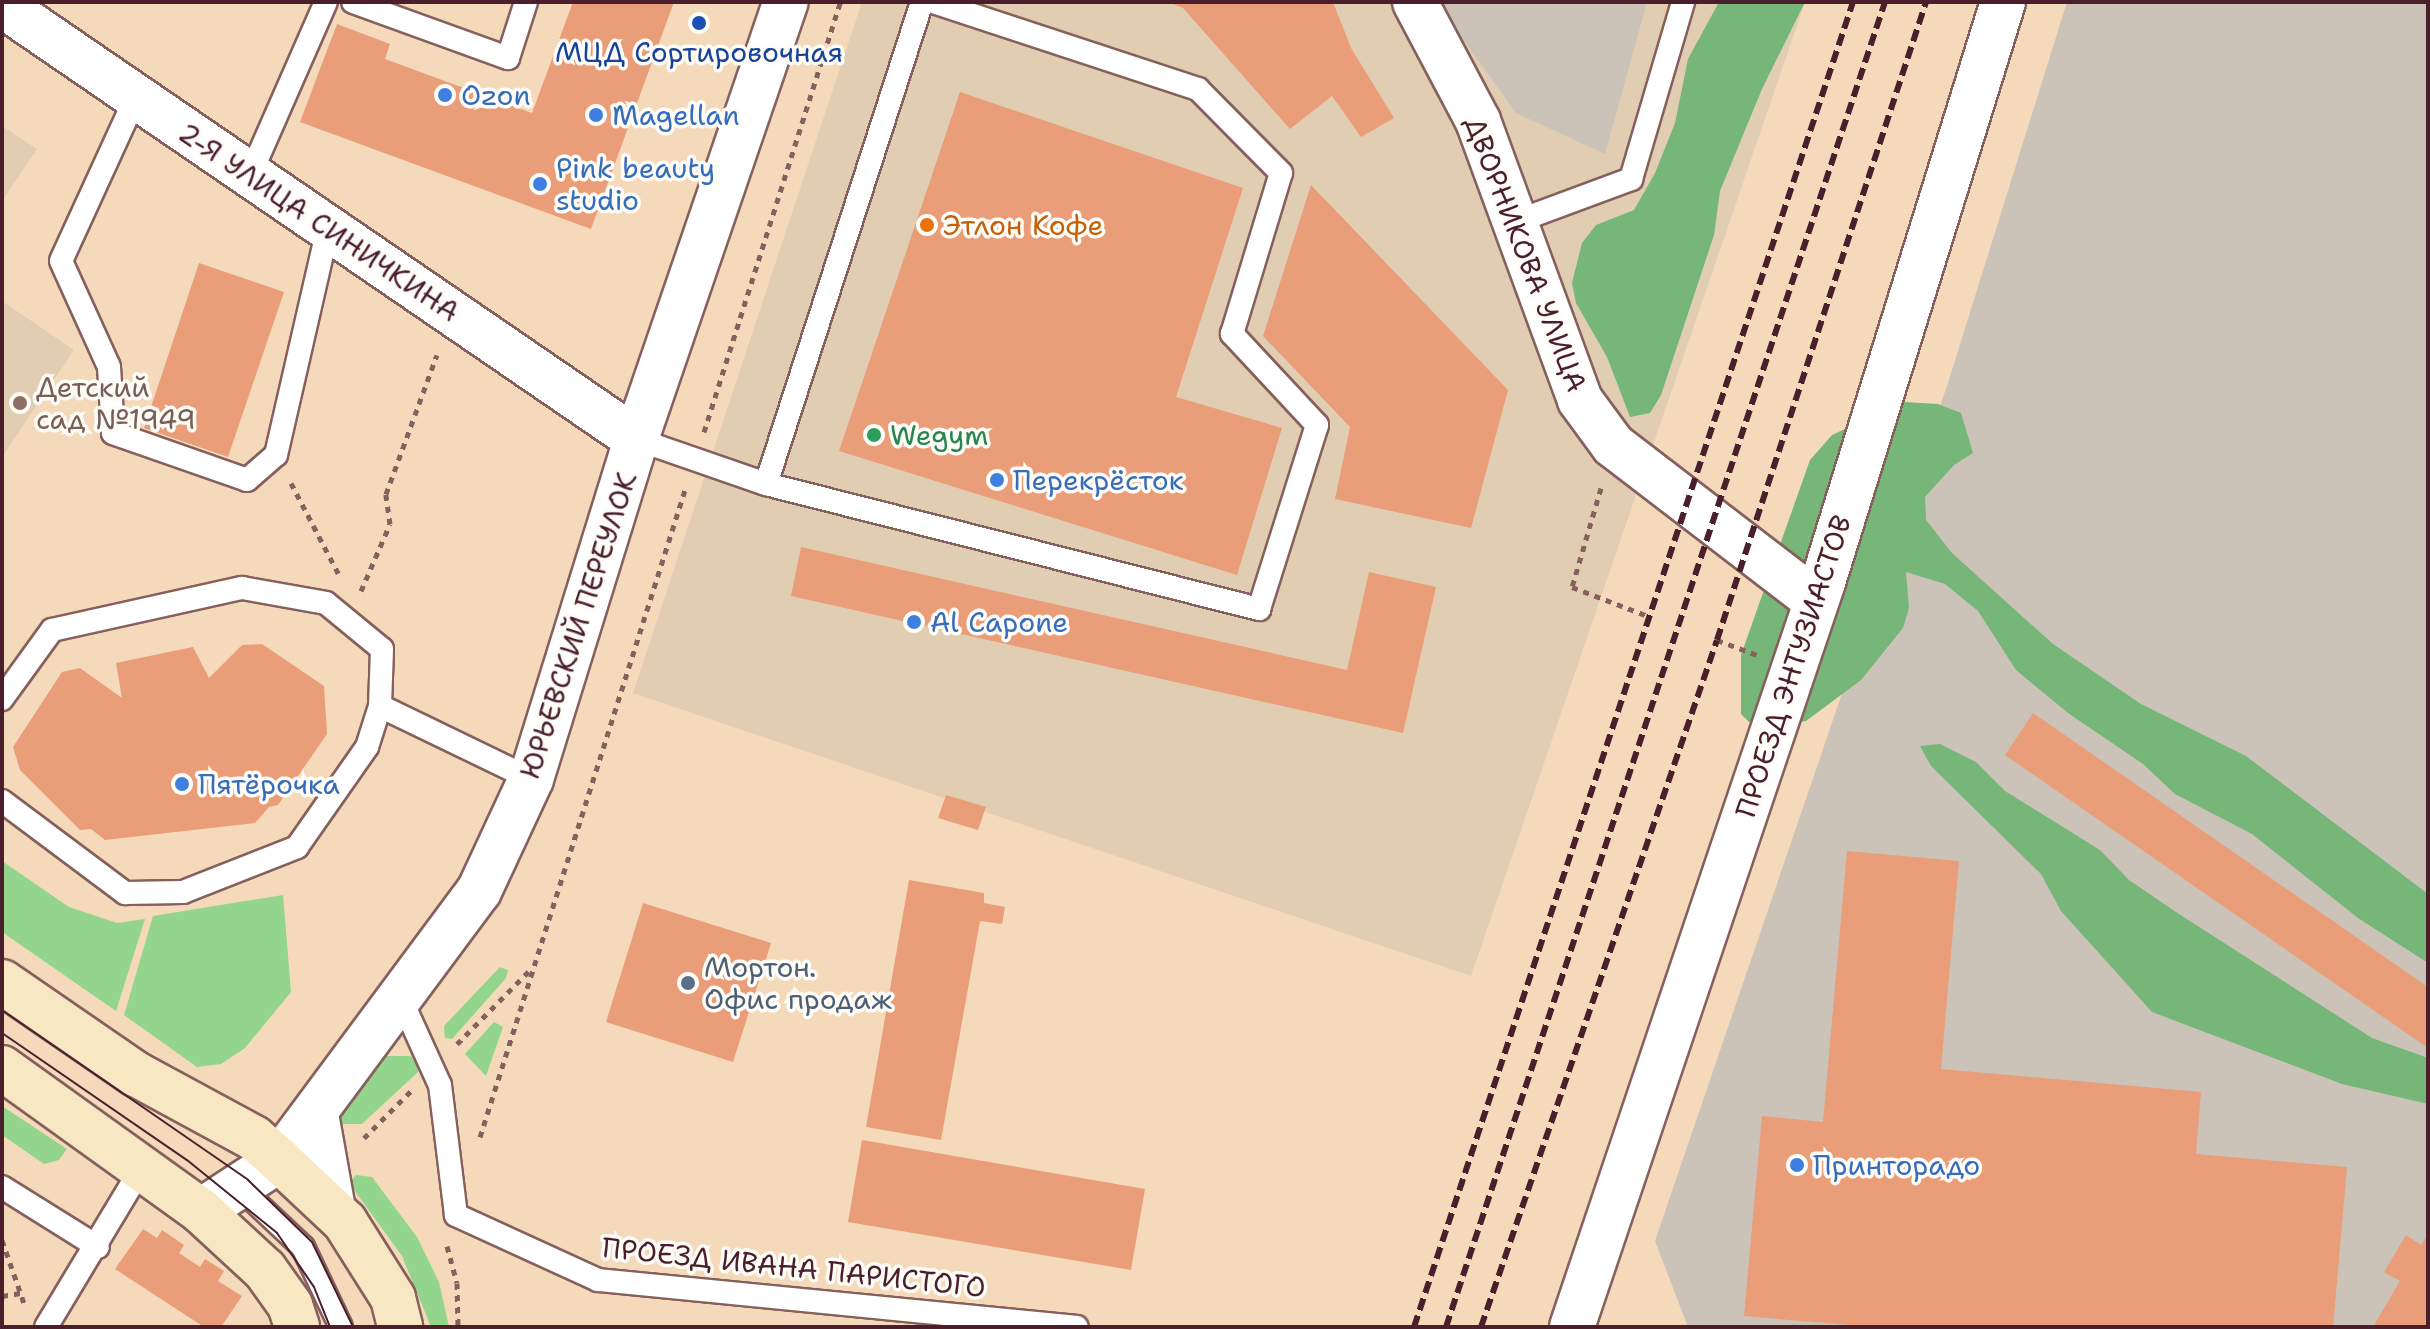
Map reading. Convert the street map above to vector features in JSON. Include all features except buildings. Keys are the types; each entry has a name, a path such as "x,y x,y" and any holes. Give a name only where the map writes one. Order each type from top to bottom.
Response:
{"main road":[{"path":"2,982 136,1074 254,1138 333,1209 371,1259 393,1298 400,1327"},
{"path":"2,1068 201,1211 265,1270 290,1305 297,1327"}],"street":[{"name":"ЮРЬЕВСКИЙ ПЕРЕУЛОК","path":"201,1211 279,1160 479,891 531,779 636,439 786,2"},
{"name":"ДВОРНИКОВА УЛИЦА","path":"1415,2 1478,121 1580,400 1613,445 1816,601"},
{"name":"ПРОЕЗД ЭНТУЗИАСТОВ","path":"1572,1327 1816,601 2003,2"},
{"name":"2-Я УЛИЦА СИНИЧКИНА","path":"2,5 636,439"},
{"path":"316,1114 333,1209"}],"lane":[{"path":"250,175 326,2"},
{"path":"353,2 508,58 526,2"},
{"path":"766,484 922,2"},
{"path":"636,439 766,484 1259,609 1317,425 1232,334 1281,173 1198,89 934,2"},
{"path":"1515,222 1631,179 1683,2"},
{"path":"136,97 61,261 109,367 113,433 247,480 276,455 328,228"},
{"path":"2,699 52,630 242,588 326,603 352,614 382,649 380,706 367,747 297,847 183,892 125,893 2,801"},
{"path":"380,706 531,779"},
{"path":"400,997 440,1085 456,1215"},
{"path":"37,1321 98,1247 142,1167"},
{"path":"238,1186 303,1247 341,1327"},
{"path":"2,1187 98,1247"},
{"name":"ПРОЕЗД ИВАНА ПАРИСТОГО","path":"456,1215 598,1280 1077,1327"}],"path":[{"path":"479,1141 840,2"},
{"path":"352,614 390,524 386,494 437,355"},
{"path":"1613,445 1572,587 1648,616"},
{"path":"276,455 352,614"},
{"path":"456,1215 447,1244 457,1283 458,1327"},
{"path":"2,1240 37,1321"}],"shaded area":[{"path":"862,2 1805,2 1471,976 633,693"},
{"path":"1436,2 1647,2 1605,154 1516,113"},
{"path":"2067,2 2428,2 2428,1327 1688,1327 1655,1241 1947,386"},
{"path":"2,126 37,149 2,201"},
{"name":"Детский сад №1949","path":"2,301 74,350 2,457"}],"green space":[{"path":"1719,2 1805,2 1762,89 1720,191 1714,235 1661,395 1650,413 1630,417 1607,357 1576,303 1572,283 1582,243 1596,225 1634,210 1655,173 1675,123 1688,59"},
{"path":"1903,402 1938,404 1961,413 1973,453 1954,465 1925,497 1926,520 1952,553 2053,644 2141,704 2246,756 2428,894 2428,963 2358,918 2252,834 2175,794 2143,764 2068,713 2016,670 1978,611 1945,584 1906,572 1909,608 1903,628 1861,680 1806,721 1783,726 1749,722 1741,714 1741,655 1810,460 1832,435"},
{"path":"1940,744 1976,762 2005,791 2100,850 2129,880 2179,914 2372,1038 2428,1058 2428,1104 2342,1084 2152,1012 2061,911 2041,874 1931,766 1920,746"},
{"path":"2,861 69,907 117,923 145,919 116,1011 2,932"},
{"path":"283,895 291,992 245,1048 221,1064 197,1067 124,1015 153,916"},
{"path":"500,967 508,970 506,978 452,1039 445,1038 444,1026"},
{"path":"494,1022 503,1027 486,1076 465,1054"},
{"path":"385,1056 410,1056 420,1064 418,1072 362,1124 341,1124 337,1120 356,1083"},
{"path":"2,1106 67,1149 59,1160 44,1164 2,1135"},
{"path":"356,1175 372,1177 417,1237 439,1282 449,1327 431,1327 402,1256 349,1183"}],"tram line":[{"path":"2,1010 248,1180 312,1242 353,1327"},
{"path":"2,1033 187,1160 277,1233 314,1287 330,1327"}],"railway":[{"path":"1414,1327 1853,2"},
{"path":"1446,1327 1885,2"},
{"path":"1481,1327 1717,640 1926,2"}],"place":[{"name":"МЦД Сортировочная","path":"699,23"},
{"name":"Ozon","path":"445,95"},
{"name":"Magellan","path":"596,115"},
{"name":"Pink beauty studio","path":"540,184"},
{"name":"Этлон Кофе","path":"927,225"},
{"name":"Детский сад №1949","path":"20,403"},
{"name":"Wegym","path":"874,435"},
{"name":"Перекрёсток","path":"997,480"},
{"name":"Al Capone","path":"914,622"},
{"name":"Пятёрочка","path":"182,784"},
{"name":"Мортон. Офис продаж","path":"688,983"},
{"name":"Принторадо","path":"1797,1165"}]}
